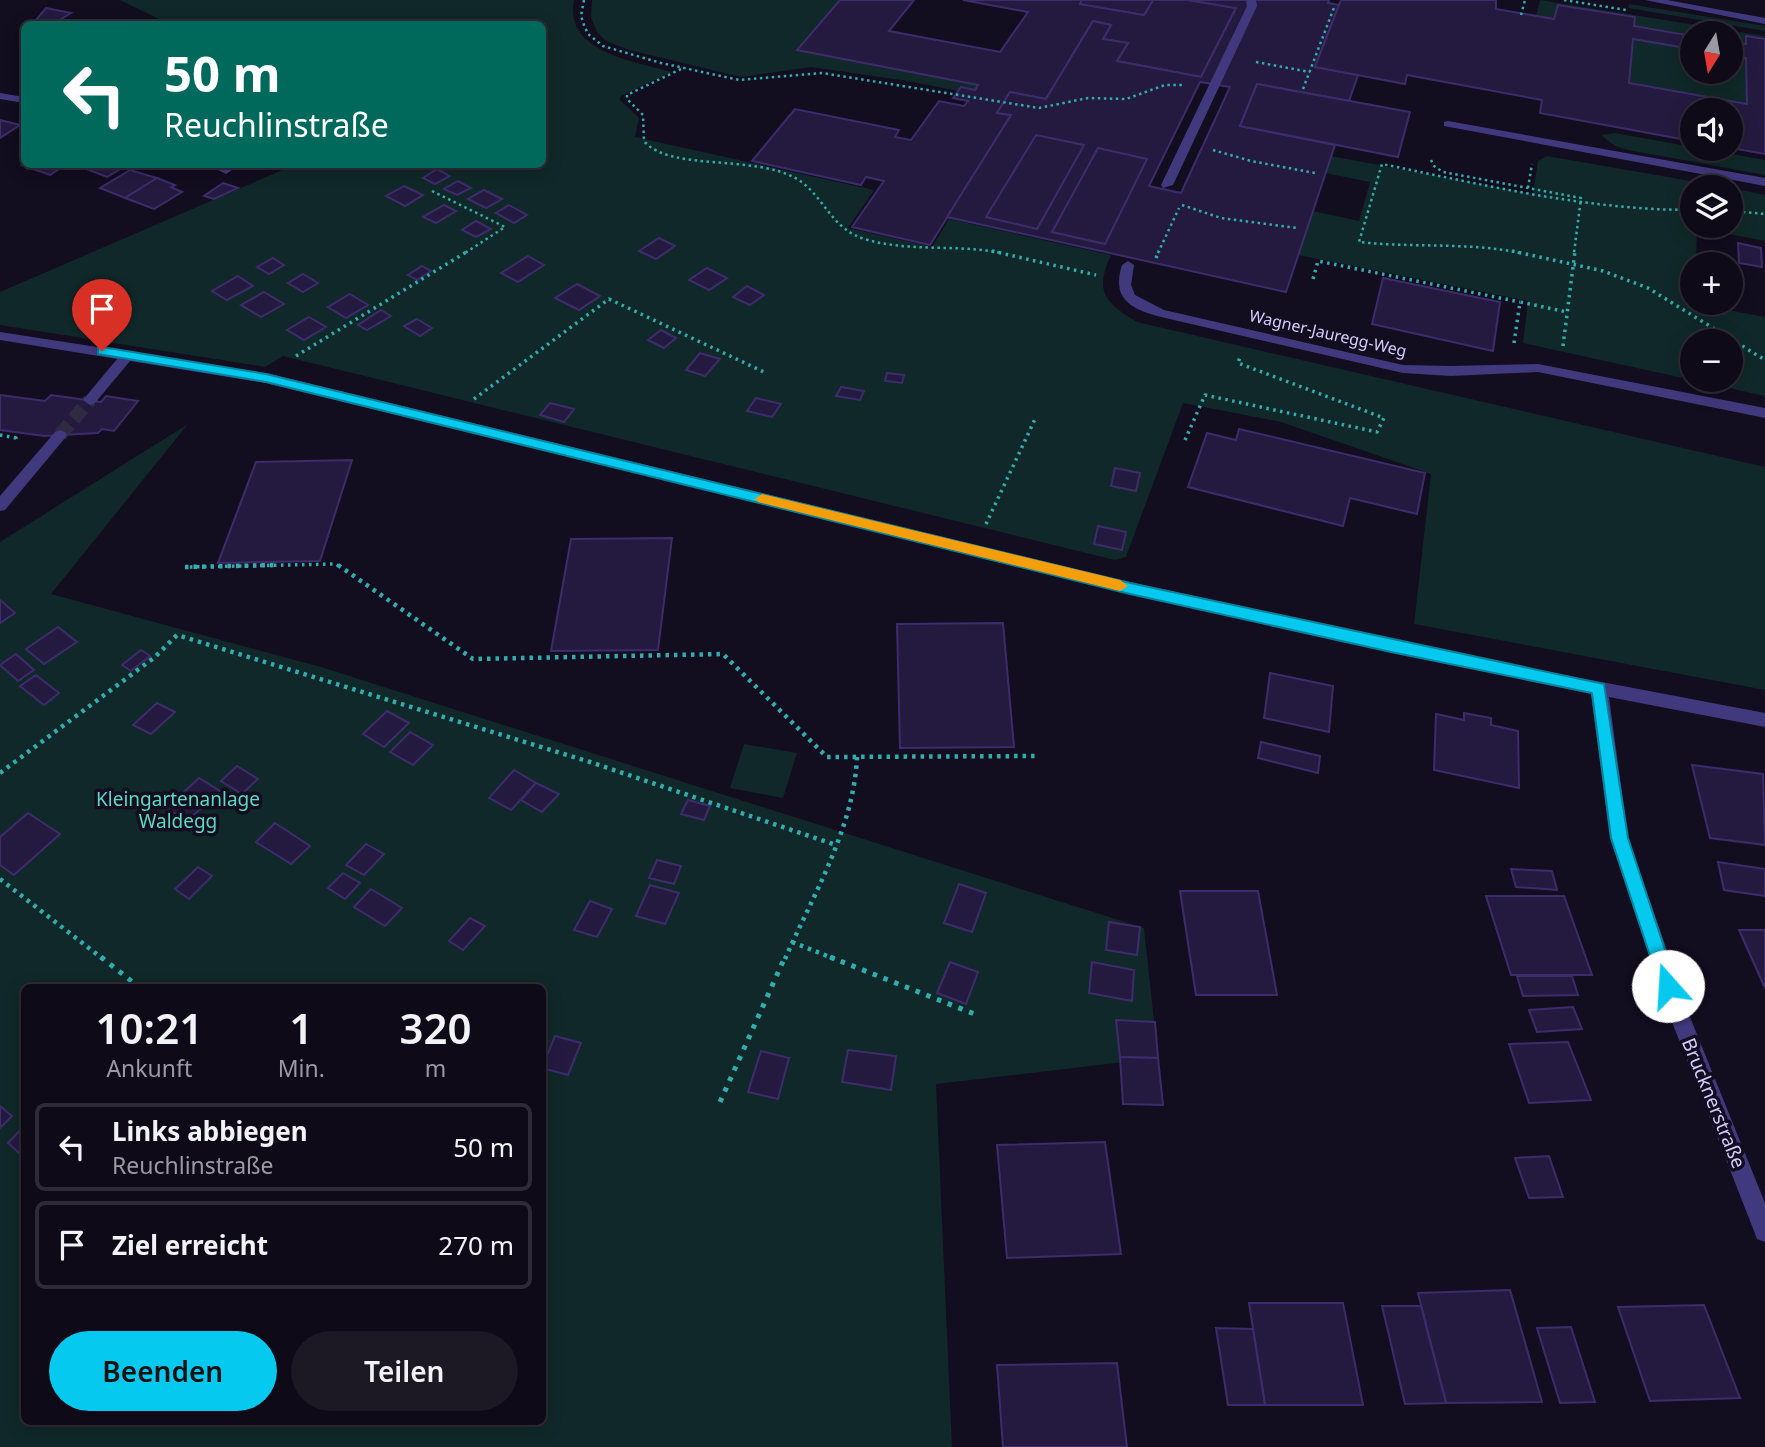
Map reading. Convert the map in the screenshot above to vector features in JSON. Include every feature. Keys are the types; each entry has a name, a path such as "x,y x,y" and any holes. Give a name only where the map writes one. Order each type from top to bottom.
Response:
{"street":[{"path":"1167,185 1252,6 1251,0"},
{"path":"1650,0 1765,21"},
{"path":"0,96 21,100"},
{"path":"1448,124 1765,182"},
{"path":"221,168 226,170"},
{"path":"1124,280 1128,265"},
{"name":"Wagner-Jauregg-Weg","path":"1124,280 1128,296 1135,303 1161,313 1404,369 1451,371 1538,368 1765,413"},
{"path":"0,336 266,378 1272,620 1765,720"},
{"path":"90,400 128,355"},
{"path":"0,506 60,435"},
{"name":"Brucknerstraße","path":"1599,688 1619,838 1680,1017 1765,1231"}],"path":[{"path":"584,0 581,16 594,40 619,52 746,80 813,74 836,75 1039,108 1088,98 1126,99 1165,85 1212,90"},
{"path":"1521,15 1525,0"},
{"path":"1303,89 1335,5"},
{"path":"1245,60 1310,72"},
{"path":"682,68 627,95 630,103 643,115 643,140 665,156 757,166 802,180 819,197 842,228 852,235 902,246 968,247 1124,280"},
{"path":"1206,148 1251,162 1315,173"},
{"path":"1432,160 1434,166 1443,172 1581,198 1562,354"},
{"path":"1680,210 1633,211 1581,203 1382,164 1359,242 1400,247 1500,248 1573,263 1648,288 1765,360"},
{"path":"266,378 277,367 426,278 505,227 432,191"},
{"path":"1156,258 1181,204 1221,218 1297,228"},
{"path":"1743,212 1765,214"},
{"path":"1313,279 1318,261 1567,312"},
{"path":"453,424 477,396 609,299 764,372"},
{"path":"1520,302 1514,344 1526,346"},
{"path":"1185,440 1205,395 1377,432 1384,418 1238,363"},
{"path":"974,550 1036,417"},
{"path":"0,435 16,438 8,447"},
{"path":"185,567 336,564 473,659 723,654 827,757 1039,756"},
{"path":"0,774 117,684 138,672 177,635 692,794 836,845"},
{"path":"720,1102 836,845 856,781 857,757"},
{"path":"0,879 135,984"},
{"path":"792,942 977,1015"}],"green space":[{"path":"120,0 574,0 574,18 580,32 591,43 605,52 672,72 621,96 620,100 639,118 635,137 874,190 848,228 932,247 949,219 1111,255 1103,278 1106,295 1117,309 1137,322 1765,467 1765,690 1414,624 1431,474 1281,422 1183,403 1126,557 1115,560 283,356 265,367 0,325 0,292 287,168 546,168 546,21 163,21"},
{"path":"592,0 840,0 797,50 978,85 975,90 961,87 958,91 811,67 741,77 629,50 606,41 597,32 591,17"},
{"path":"1540,0 1680,22 1680,34 1634,26 1634,17 1558,5 1554,19 1536,16"},
{"path":"1629,4 1734,21 1705,21 1628,8"},
{"path":"1743,22 1765,26 1765,31 1743,27"},
{"path":"1743,32 1765,36 1765,39 1746,36 1746,44 1743,44"},
{"path":"1633,39 1680,47 1680,84 1743,84 1743,58 1746,58 1747,104 1743,103 1743,98 1713,98 1629,83"},
{"path":"1615,133 1680,145 1680,159 1615,146 1601,135"},
{"path":"1331,156 1533,194 1538,161 1547,156 1680,179 1680,238 1697,238 1696,252 1680,252 1680,315 1743,315 1743,313 1765,317 1765,396 1743,391 1743,329 1680,329 1680,377 1523,343 1528,301 1298,255 1313,211 1359,221 1370,182 1325,173"},
{"path":"1743,156 1765,160 1765,175 1688,161 1743,161"},
{"path":"1743,190 1765,195 1765,241 1743,237"},
{"name":"Kleingartenanlage Waldegg","path":"188,424 51,594 321,667 1144,928 1158,1058 936,1084 952,1447 0,1447 0,542"},
{"path":"744,744 797,753 783,798 730,788"}],"building":[{"path":"840,0 914,0 889,31 1000,52 1028,12 963,0 1082,0 1080,4 1144,15 1153,0 1188,0 1236,8 1201,77 1117,61 1128,43 1103,39 1111,25 1093,21 1046,99 1010,92 997,113 1011,115 930,245 852,227 884,181 866,177 861,185 752,161 795,109 899,130 895,137 911,140 939,101 964,106 968,101 953,98 961,87 975,90 978,85 797,50"},
{"path":"1082,0 1153,0 1144,15 1080,4"},
{"path":"1188,0 1329,0 1328,3 1339,5 1315,67 1358,75 1349,101 1257,84 1240,126 1335,145 1286,292 947,217 1011,115 997,113 1010,92 1046,99 1093,21 1111,25 1103,39 1128,43 1117,61 1201,77 1236,8","holes":["1200,82 1230,87 1181,193 1149,186"]},
{"path":"1341,0 1496,0 1496,9 1554,19 1558,5 1635,17 1634,26 1680,34 1680,47 1633,39 1629,83 1713,98 1680,98 1680,139 1540,113 1542,100 1407,75 1405,84 1315,67"},
{"path":"46,8 71,13 58,21 35,21"},
{"path":"1746,36 1765,39 1765,154 1743,150 1743,103 1747,104 1743,44 1746,44"},
{"path":"1257,84 1410,112 1398,157 1240,126"},
{"path":"0,120 20,125 0,138"},
{"path":"1036,135 1084,145 1037,229 986,217"},
{"path":"1098,148 1147,159 1105,244 1052,232"},
{"path":"30,168 61,168 50,175"},
{"path":"92,168 122,168 107,177 89,170"},
{"path":"437,169 450,176 435,184 423,178"},
{"path":"130,170 157,178 125,198 100,188"},
{"path":"157,178 175,185 171,187 182,192 154,209 125,198"},
{"path":"458,181 471,188 457,195 444,189"},
{"path":"223,183 238,188 214,199 204,196"},
{"path":"404,186 423,195 405,206 386,196"},
{"path":"484,190 502,199 486,208 468,199"},
{"path":"444,205 456,211 436,223 423,217"},
{"path":"509,205 527,215 514,223 496,213"},
{"path":"476,221 491,229 476,237 462,230"},
{"path":"659,238 675,246 656,259 639,251"},
{"path":"1738,243 1761,248 1762,267 1743,264 1743,252 1738,252"},
{"path":"528,256 544,265 518,282 501,273"},
{"path":"273,258 284,265 269,274 257,267"},
{"path":"422,266 431,271 417,280 408,275"},
{"path":"707,268 727,278 709,290 689,280"},
{"path":"303,274 318,283 303,292 288,283"},
{"path":"238,276 253,286 227,300 212,291"},
{"path":"1383,278 1500,302 1493,351 1372,324"},
{"path":"577,284 600,296 579,310 555,298"},
{"path":"747,286 764,295 750,305 733,297"},
{"path":"264,292 284,304 261,317 241,305"},
{"path":"350,294 368,305 346,318 328,307"},
{"path":"381,310 391,316 367,330 358,325"},
{"path":"309,317 326,327 304,340 287,330"},
{"path":"417,319 432,328 420,336 404,326"},
{"path":"661,330 676,338 664,348 648,340"},
{"path":"700,353 720,359 705,376 686,370"},
{"path":"887,373 904,375 902,383 885,381"},
{"path":"841,387 864,391 860,400 836,396"},
{"path":"0,395 45,401 51,395 101,402 106,396 138,401 114,431 102,429 98,433 44,436 0,430"},
{"path":"756,398 781,404 772,417 747,411"},
{"path":"550,403 574,409 564,422 540,415"},
{"path":"1239,429 1425,473 1417,514 1350,498 1343,526 1188,487 1207,433 1236,440"},
{"path":"352,460 320,561 218,563 256,462"},
{"path":"1115,468 1140,473 1136,491 1111,486"},
{"path":"1098,526 1126,532 1122,550 1094,544"},
{"path":"672,538 658,650 551,651 571,539"},
{"path":"0,600 15,613 0,623"},
{"path":"1003,623 1014,747 900,748 897,624"},
{"path":"58,627 77,642 44,664 26,649"},
{"path":"141,650 150,656 131,671 122,665"},
{"path":"16,654 34,670 18,681 0,665"},
{"path":"1270,673 1333,686 1329,732 1264,718"},
{"path":"36,675 59,693 44,705 20,686"},
{"path":"157,703 175,712 151,734 133,725"},
{"path":"387,711 409,723 384,747 363,734"},
{"path":"1464,713 1491,718 1491,725 1518,731 1519,788 1434,770 1436,714 1464,720"},
{"path":"410,732 433,745 413,765 390,752"},
{"path":"1261,742 1320,756 1318,773 1258,758"},
{"path":"1692,765 1763,774 1765,845 1710,838"},
{"path":"237,766 258,779 242,794 221,781"},
{"path":"514,770 536,783 511,810 489,798"},
{"path":"199,778 220,791 187,821 166,808"},
{"path":"536,783 559,794 542,812 521,800"},
{"path":"688,800 710,806 704,820 681,814"},
{"path":"28,813 60,834 14,875 0,865 0,837"},
{"path":"275,823 310,846 291,864 256,842"},
{"path":"366,844 384,854 364,875 346,865"},
{"path":"657,860 681,866 674,884 649,878"},
{"path":"1718,862 1765,869 1765,896 1724,890"},
{"path":"198,867 212,876 189,899 175,889"},
{"path":"1511,869 1552,871 1557,890 1516,887"},
{"path":"343,873 360,883 345,899 328,888"},
{"path":"959,884 986,893 972,932 944,923"},
{"path":"650,885 679,893 665,924 636,916"},
{"path":"371,889 402,908 385,926 354,907"},
{"path":"1180,891 1258,891 1277,995 1196,995"},
{"path":"1486,896 1564,896 1592,975 1511,975"},
{"path":"590,901 612,909 597,937 574,930"},
{"path":"470,918 485,926 463,950 449,941"},
{"path":"1109,922 1140,927 1137,955 1106,950"},
{"path":"1739,930 1765,930 1765,988"},
{"path":"950,962 978,972 966,1004 937,993"},
{"path":"1092,962 1134,970 1132,1001 1089,993"},
{"path":"1517,976 1572,976 1578,995 1523,996"},
{"path":"1573,1007 1582,1029 1537,1032 1529,1010"},
{"path":"1116,1020 1155,1022 1158,1058 1120,1057"},
{"path":"555,1036 581,1043 568,1075 546,1069 546,1058"},
{"path":"1568,1042 1591,1100 1529,1103 1509,1044"},
{"path":"848,1050 896,1056 891,1090 842,1082"},
{"path":"761,1051 789,1058 778,1099 748,1092"},
{"path":"1120,1057 1158,1058 1163,1105 1123,1104"},
{"path":"0,1106 12,1116 0,1128"},
{"path":"21,1129 21,1154 8,1143"},
{"path":"1105,1142 1121,1254 1007,1258 997,1145"},
{"path":"1549,1156 1563,1197 1529,1198 1515,1158"},
{"path":"1510,1290 1542,1402 1446,1403 1418,1293"},
{"path":"1249,1303 1343,1303 1363,1405 1265,1405"},
{"path":"1704,1305 1740,1398 1650,1401 1618,1307"},
{"path":"1382,1306 1421,1306 1446,1403 1405,1404"},
{"path":"1571,1327 1595,1402 1560,1403 1537,1328"},
{"path":"1216,1328 1253,1329 1265,1405 1228,1405"},
{"path":"1117,1363 1127,1447 1003,1447 997,1365"}],"tunnel":[{"path":"60,435 90,400"}],"slow traffic":[{"path":"762,499 1120,586"}],"route":[{"path":"102,351 266,378 1130,588 1484,666 1599,688 1619,838 1668,986"}]}
